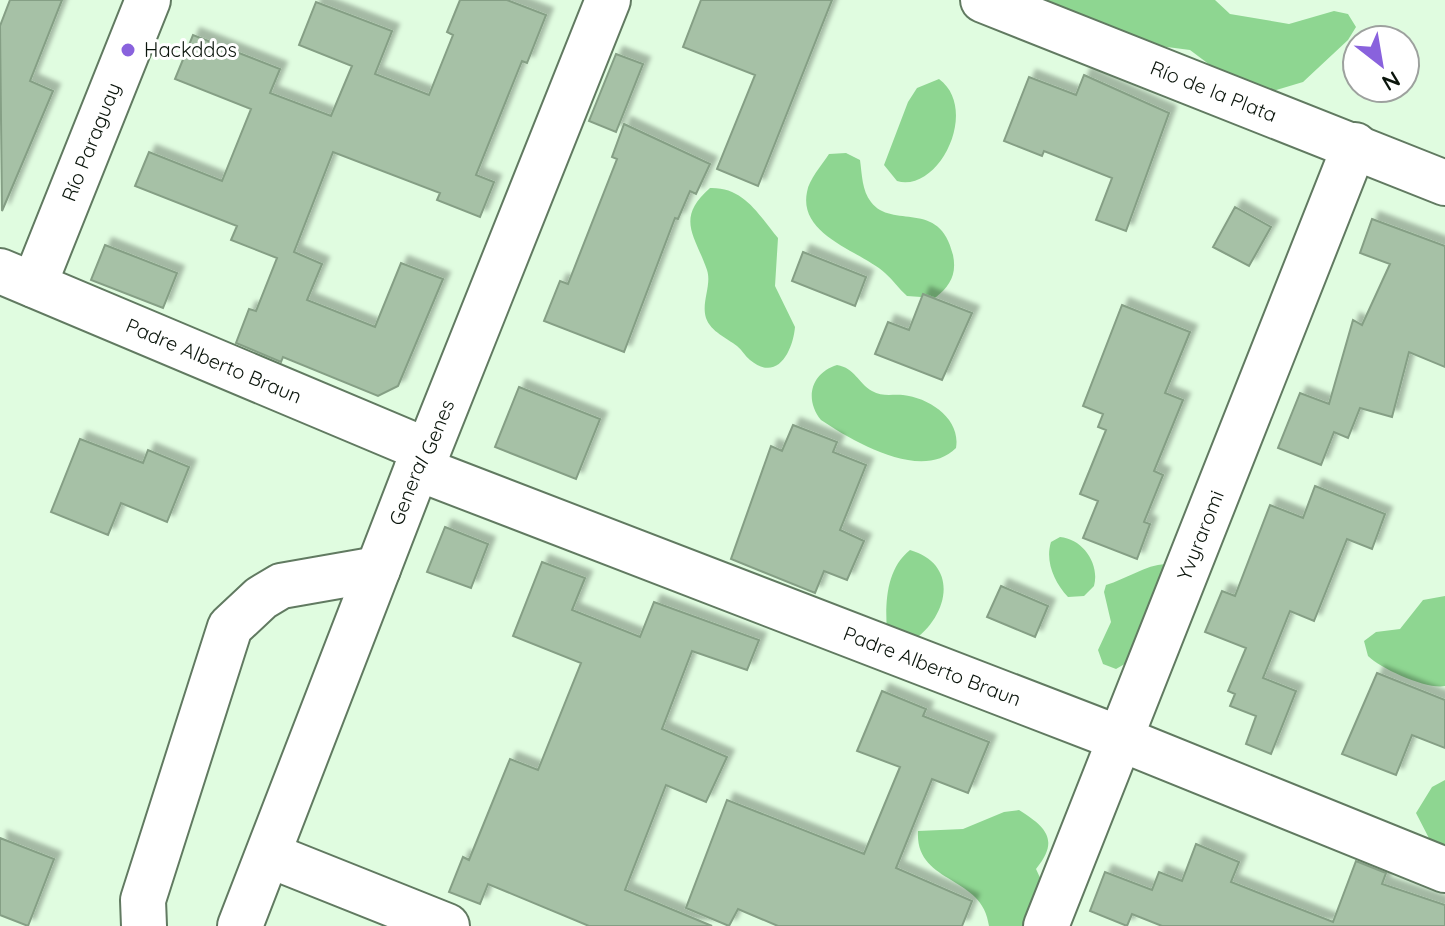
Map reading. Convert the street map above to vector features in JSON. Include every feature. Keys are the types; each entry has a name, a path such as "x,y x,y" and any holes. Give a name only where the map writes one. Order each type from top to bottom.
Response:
{"street":[{"name":"Río Paraguay","path":"17,278 148,0"},
{"name":"General Genes","path":"240,926 378,569 608,0"},
{"name":"Río de la Plata","path":"983,0 1445,183"},
{"name":"Yvyraromi","path":"1046,926 1355,145"},
{"name":"Padre Alberto Braun","path":"17,278 422,459 1445,870"},
{"path":"144,926 143,900 230,627 261,598 281,586 378,569"},
{"path":"269,855 447,926"}],"green space":[{"path":"1042,0 1215,0 1230,14 1289,24 1334,11 1348,14 1354,24 1341,24 1341,47 1303,82 1273,91 1257,89 1214,68 1190,50 1144,44"},
{"path":"939,79 951,92 956,109 955,128 949,146 940,162 927,174 913,181 897,181 884,165 908,102 917,88"},
{"path":"846,153 860,160 866,193 880,210 927,221 938,227 947,238 953,255 953,274 945,289 935,298 907,296 885,273 834,241 812,220 807,207 810,182 829,154"},
{"path":"710,188 741,197 757,211 778,238 775,286 795,327 787,354 776,366 760,366 750,360 737,346 715,331 706,318 708,276 693,237 691,218 699,199"},
{"path":"837,365 848,369 876,393 913,397 933,405 954,428 956,448 942,457 925,461 907,460 869,447 821,420 813,404 813,388 821,374"},
{"path":"1060,537 1076,542 1092,561 1094,586 1084,596 1068,597 1052,571 1049,549 1051,542"},
{"path":"910,550 926,557 937,567 944,593 934,620 911,642 887,633 886,622 892,577"},
{"path":"1165,564 1135,658 1116,669 1103,664 1098,650 1111,622 1104,592 1106,585"},
{"path":"1445,596 1445,686 1428,685 1405,677 1368,656 1364,641 1376,632 1400,629 1423,600"},
{"path":"1445,780 1445,854 1433,846 1416,813 1432,787"},
{"path":"1019,810 1043,828 1047,835 1047,850 1036,869 1042,882 1047,926 989,926 984,909 975,897 927,861 920,848 918,831 963,829 1004,812"}],"building":[{"path":"10,0 62,0 30,81 53,91 2,211 0,26"},
{"path":"460,0 507,0 546,15 527,63 522,61 476,175 494,182 480,217 437,200 440,193 333,152 294,252 322,264 307,300 375,327 401,263 443,279 398,386 378,396 283,357 281,362 236,343 249,309 256,311 277,258 231,240 237,226 135,186 149,152 222,181 251,109 175,79 193,35 280,69 270,93 331,116 352,66 299,45 316,2 392,31 375,74 429,95 453,35 447,32"},
{"path":"701,0 832,0 758,186 717,169 755,75 683,47"},
{"path":"616,54 643,64 616,132 589,121"},
{"path":"1084,75 1169,113 1126,231 1096,220 1112,178 1044,151 1042,156 1004,141 1029,77 1076,95"},
{"path":"624,124 710,164 696,194 690,191 678,219 675,218 624,352 544,321 560,281 568,284 617,159 612,157"},
{"path":"1235,207 1271,227 1249,266 1213,247"},
{"path":"1372,219 1445,246 1445,367 1409,352 1392,417 1360,408 1348,438 1334,432 1321,465 1278,448 1300,393 1329,404 1353,320 1362,325 1390,264 1360,253"},
{"path":"105,245 177,273 163,308 91,280"},
{"path":"803,252 866,277 855,306 792,281"},
{"path":"923,294 972,313 942,380 875,354 888,322 909,330"},
{"path":"1122,305 1190,332 1165,393 1183,400 1154,471 1163,475 1144,522 1150,524 1137,559 1083,538 1098,501 1080,494 1106,430 1098,427 1103,414 1083,406"},
{"path":"519,387 600,419 576,479 495,447"},
{"path":"793,425 837,442 833,452 866,465 840,530 864,541 847,580 824,571 815,593 731,559 771,446 782,451"},
{"path":"80,439 143,463 148,450 189,467 167,522 121,503 108,535 51,512"},
{"path":"1315,486 1385,514 1372,549 1347,539 1314,621 1290,611 1263,678 1296,691 1271,754 1246,744 1256,716 1230,706 1235,694 1228,691 1246,648 1205,632 1222,591 1235,596 1270,505 1303,518"},
{"path":"445,527 488,544 471,588 427,572"},
{"path":"542,562 585,578 572,610 640,637 654,602 759,640 747,670 692,651 662,729 727,757 706,802 666,785 625,890 712,926 589,926 488,884 480,904 449,892 463,857 469,860 510,759 538,770 581,663 513,636"},
{"path":"1001,586 1048,606 1035,637 987,617"},
{"path":"1377,673 1445,700 1445,748 1412,735 1396,775 1342,754"},
{"path":"882,691 926,709 923,716 989,742 968,793 932,779 896,868 972,901 962,926 778,926 738,909 729,926 686,908 727,800 864,854 900,767 857,751"},
{"path":"0,838 54,859 28,926 0,915"},
{"path":"1196,844 1239,862 1231,882 1333,922 1356,861 1386,873 1382,884 1445,905 1445,926 1162,926 1132,914 1127,926 1090,911 1105,872 1152,890 1159,872 1182,881"}],"place":[{"name":"Hackddos","path":"128,50"}]}
